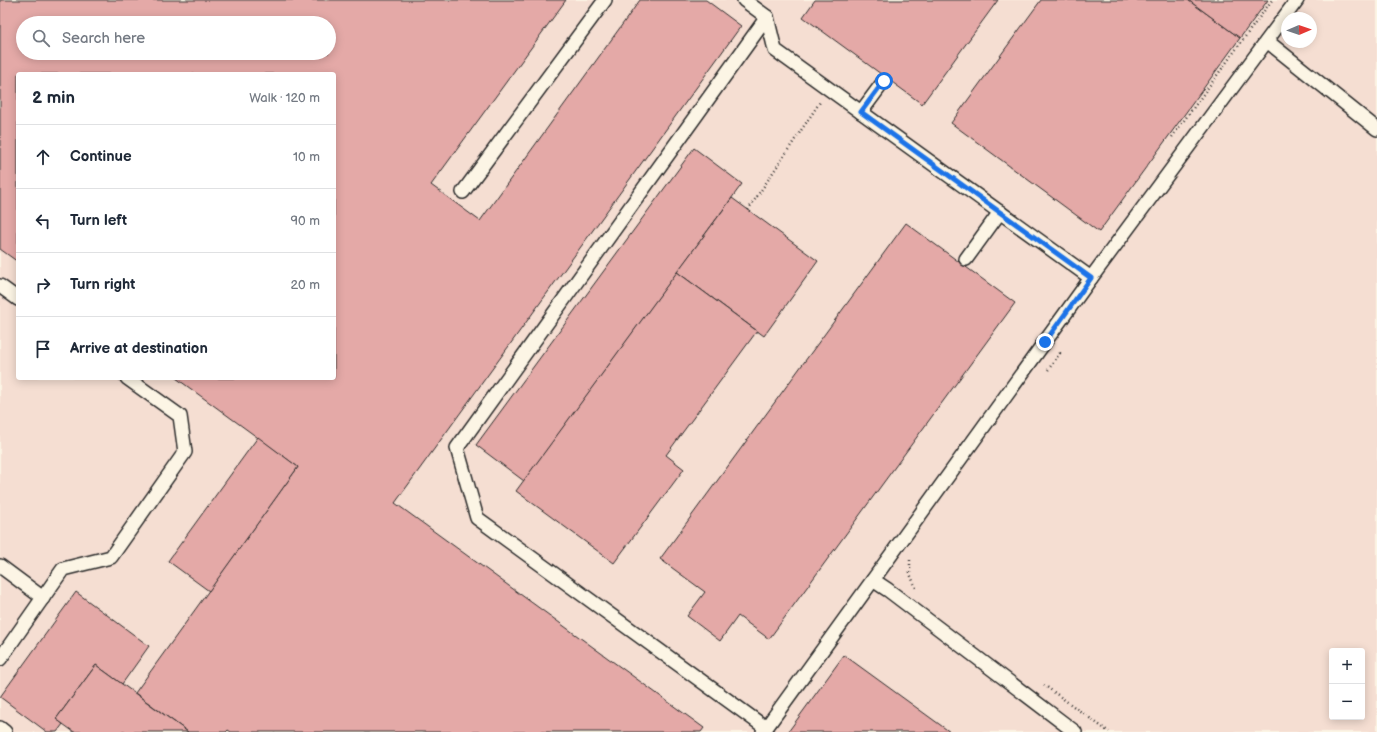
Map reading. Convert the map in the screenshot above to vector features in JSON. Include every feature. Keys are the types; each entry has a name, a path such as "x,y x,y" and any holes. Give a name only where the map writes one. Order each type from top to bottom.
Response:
{"lane":[{"path":"463,192 605,0"},
{"path":"744,0 767,17 775,50 1091,278"},
{"path":"767,17 457,448 477,518 765,730 1091,278 1297,0"},
{"path":"1267,41 1377,129"},
{"path":"861,112 884,81"},
{"path":"966,259 1000,212"},
{"path":"0,286 16,298"},
{"path":"0,659 63,570 111,557 185,452 180,416 130,380"},
{"path":"0,566 43,598"},
{"path":"873,580 1075,732"},
{"path":"0,728 5,732"}],"path":[{"path":"748,210 829,88"},
{"path":"910,560 910,574 919,593"},
{"path":"1039,680 1109,732"}],"shaded area":[{"path":"0,0 1377,0 1377,732 0,732"}],"building":[{"path":"0,0 566,0 431,185 480,221 640,0 706,0 741,26 395,503 704,728 701,732 231,732 228,730 226,732 188,732 135,693 298,467 179,380 336,380 336,72 16,72 16,261 0,249"},
{"path":"815,0 998,0 922,104 803,17"},
{"path":"1041,0 1188,0 1240,38 1099,232 951,123"},
{"path":"1188,0 1268,0 1240,38"},
{"path":"694,148 742,184 524,481 476,445"},
{"path":"732,198 818,261 764,336 677,272"},
{"path":"906,223 1015,303 769,639 738,616 720,641 687,616 705,592 660,559"},
{"path":"677,272 757,331 666,455 684,469 614,563 516,491"},
{"path":"258,437 298,467 209,591 168,561"},
{"path":"76,592 149,646 122,684 96,665 56,719 63,724 57,732 47,732 0,697"},
{"path":"844,655 950,732 788,732"},
{"path":"96,665 188,732 74,732 56,719"}],"route":[{"path":"884,81 861,112 1091,278 1045,342"}]}
